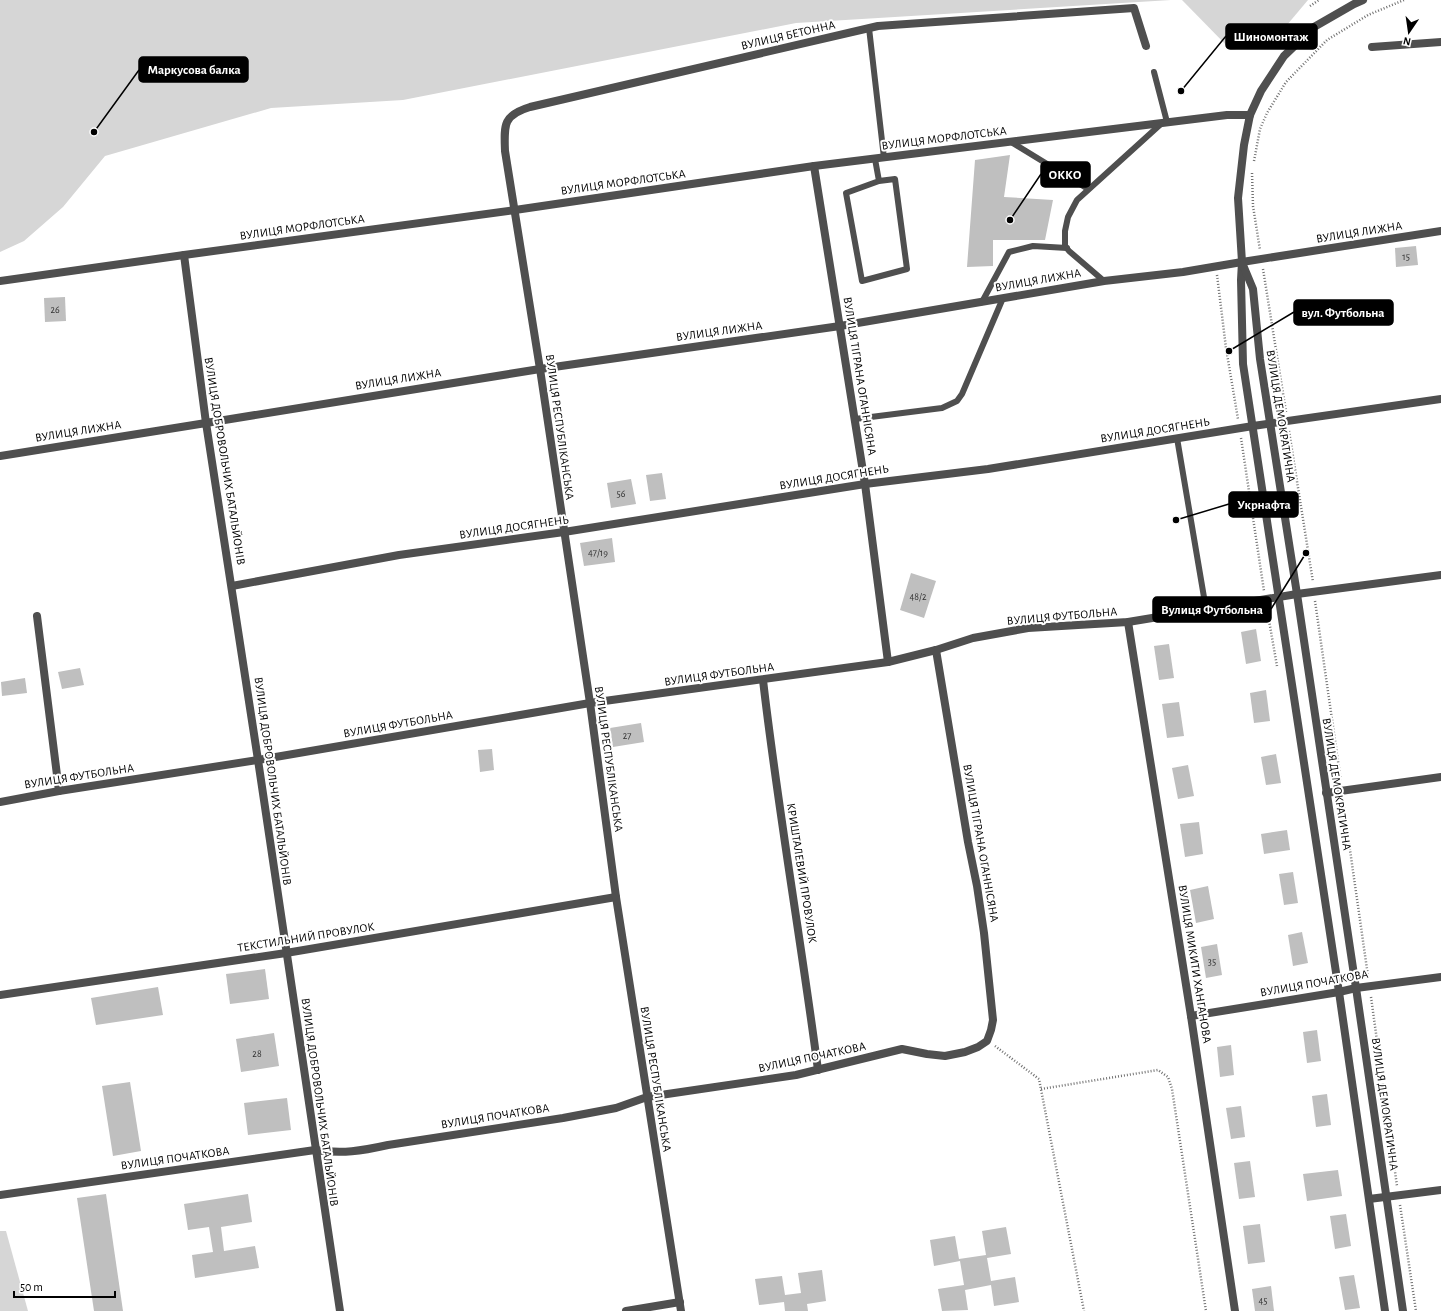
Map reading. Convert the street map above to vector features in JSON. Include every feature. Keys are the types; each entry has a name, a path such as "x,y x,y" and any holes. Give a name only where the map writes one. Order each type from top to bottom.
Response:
{"street":[{"name":"ВУЛИЦЯ ДЕМОКРАТИЧНА","path":"1363,0 1314,27 1284,56 1261,91 1250,115 1244,145 1238,198 1242,262 1241,280 1244,364 1339,992 1385,1311"},
{"name":"ВУЛИЦЯ БЕТОННА","path":"515,210 505,151 504,136 506,125 516,111 878,26 1134,8 1146,46"},
{"path":"1372,47 1441,42"},
{"name":"ВУЛИЦЯ МОРФЛОТСЬКА","path":"0,281 515,210 814,166 1164,122 1227,115 1250,115"},
{"name":"ВУЛИЦЯ ТІГРАНА ОГАННІСЯНА","path":"814,166 865,484 888,662"},
{"name":"ВУЛИЦЯ РЕСПУБЛІКАНСЬКА","path":"515,210 590,703 616,896 681,1311"},
{"name":"ВУЛИЦЯ ЛИЖНА","path":"0,456 540,369 840,326 1104,281 1183,272 1441,231"},
{"name":"ВУЛИЦЯ ДОБРОВОЛЬЧИХ БАТАЛЬЙОНІВ","path":"184,255 206,423 232,586 340,1311"},
{"name":"ВУЛИЦЯ ДЕМОКРАТИЧНА","path":"1242,262 1253,290 1260,359 1297,594 1403,1311"},
{"name":"ВУЛИЦЯ ДОСЯГНЕНЬ","path":"232,586 399,555 564,532 865,484 988,469 1239,428 1441,398"},
{"name":"ВУЛИЦЯ ФУТБОЛЬНА","path":"0,802 59,791 258,760 590,703 888,662 936,650 973,638 1028,628 1128,622 1297,594 1441,575"},
{"path":"36,616 59,791"},
{"name":"ВУЛИЦЯ МИКИТИ ХАНГАНОВА","path":"1128,622 1191,1016 1235,1311"},
{"name":"ВУЛИЦЯ ТІГРАНА ОГАННІСЯНА","path":"936,650 984,933 993,1020 987,1041"},
{"name":"КРИШТАЛЕВИЙ ПРОВУЛОК","path":"763,680 770,744 806,980 818,1070"},
{"path":"1326,794 1441,777"},
{"name":"ТЕКСТИЛЬНИЙ ПРОВУЛОК","path":"0,995 286,953 616,896"},
{"name":"ВУЛИЦЯ ПОЧАТКОВА","path":"1191,1016 1356,988 1441,976"},
{"name":"ВУЛИЦЯ ПОЧАТКОВА","path":"0,1195 315,1150 340,1153 360,1151 388,1145 563,1118 616,1108 647,1097 796,1075 851,1063 902,1049 945,1056 965,1052 978,1047 987,1041"},
{"path":"1369,1199 1441,1190"},
{"path":"626,1311 680,1302"}],"lane":[{"path":"869,28 884,158"},
{"path":"1104,281 1065,246 1065,231 1068,217 1077,200 1088,189 1164,122 1154,72"},
{"path":"1011,142 1088,189"},
{"path":"875,159 879,181"},
{"path":"895,179 907,269 862,281 846,193 879,181 895,179"},
{"path":"982,302 1009,252 1033,246 1067,248"},
{"path":"855,419 942,408 957,401 962,394 1003,298"},
{"path":"1177,438 1206,609"}],"path":[{"path":"1310,6 1319,0"},
{"path":"1254,163 1260,128 1286,82 1327,40 1368,15 1404,0"},
{"path":"1252,170 1253,206 1314,592 1416,1311"},
{"path":"1216,272 1226,348 1277,668"},
{"path":"987,1041 1039,1079 1084,1311"},
{"path":"1041,1089 1158,1070 1168,1077 1172,1089 1206,1311"}],"shaded area":[{"path":"0,0 1171,0 796,23 403,100 271,108 105,156 63,207 24,241 0,252"},
{"path":"1182,0 1308,0 1271,44 1231,50"},
{"path":"0,1231 6,1231 28,1311 0,1311"}],"building":[{"path":"1010,155 1004,197 1053,200 1045,240 993,240 993,266 967,267 975,160"},
{"path":"1416,246 1418,265 1396,267 1395,248"},
{"path":"65,297 66,321 45,322 44,298"},
{"path":"662,473 666,499 650,501 646,475"},
{"path":"631,479 636,504 611,508 607,483"},
{"path":"612,538 615,562 584,566 580,543"},
{"path":"911,573 936,581 924,618 900,610"},
{"path":"1256,629 1261,661 1246,664 1241,632"},
{"path":"1169,644 1174,678 1159,680 1154,646"},
{"path":"80,668 84,685 62,689 58,672"},
{"path":"25,678 27,693 2,696 1,682"},
{"path":"1266,690 1270,721 1254,723 1250,693"},
{"path":"1179,702 1184,736 1167,738 1162,704"},
{"path":"641,723 644,742 613,747 610,728"},
{"path":"492,749 494,770 480,772 478,750"},
{"path":"1276,754 1281,783 1266,785 1261,757"},
{"path":"1188,765 1194,796 1178,799 1172,768"},
{"path":"1199,822 1203,854 1185,857 1180,824"},
{"path":"1287,830 1290,850 1264,854 1261,834"},
{"path":"1293,872 1298,903 1284,905 1279,874"},
{"path":"1208,886 1214,919 1196,923 1190,890"},
{"path":"1302,932 1308,963 1293,966 1288,935"},
{"path":"1217,944 1222,975 1206,978 1201,947"},
{"path":"265,969 269,999 230,1004 226,974"},
{"path":"158,987 163,1015 96,1025 91,998"},
{"path":"1317,1030 1321,1061 1307,1063 1303,1032"},
{"path":"274,1033 279,1066 241,1072 236,1039"},
{"path":"1231,1045 1234,1075 1220,1077 1217,1047"},
{"path":"130,1082 141,1151 113,1156 102,1086"},
{"path":"1327,1094 1331,1125 1316,1127 1312,1096"},
{"path":"287,1098 291,1130 248,1135 244,1103"},
{"path":"1241,1106 1245,1137 1231,1139 1226,1108"},
{"path":"1250,1161 1255,1197 1239,1199 1234,1163"},
{"path":"1338,1170 1342,1196 1307,1201 1303,1174"},
{"path":"106,1194 123,1311 94,1311 77,1198"},
{"path":"248,1194 252,1222 221,1227 224,1251 255,1246 259,1268 195,1278 192,1255 213,1252 209,1227 188,1230 184,1204"},
{"path":"1346,1214 1351,1246 1335,1249 1330,1216"},
{"path":"1260,1224 1265,1262 1248,1264 1243,1226"},
{"path":"1006,1227 1011,1254 987,1258 991,1281 1015,1277 1019,1302 994,1306 991,1285 965,1290 968,1310 942,1311 938,1289 964,1285 960,1261 934,1266 930,1240 955,1236 959,1259 986,1255 982,1231"},
{"path":"822,1270 826,1301 807,1304 808,1311 785,1311 784,1302 759,1305 755,1279 782,1276 785,1295 801,1293 798,1273"},
{"path":"1354,1275 1360,1308 1345,1310 1339,1277"},
{"path":"1271,1286 1274,1311 1255,1311 1252,1289"}],"place":[{"name":"Шиномонтаж","path":"1181,91"},
{"name":"Маркусова балка","path":"94,132"},
{"name":"ОККО","path":"1010,220"},
{"name":"вул. Футбольна","path":"1229,351"},
{"name":"Укрнафта","path":"1176,520"},
{"name":"Вулиця Футбольна","path":"1306,553"}]}
